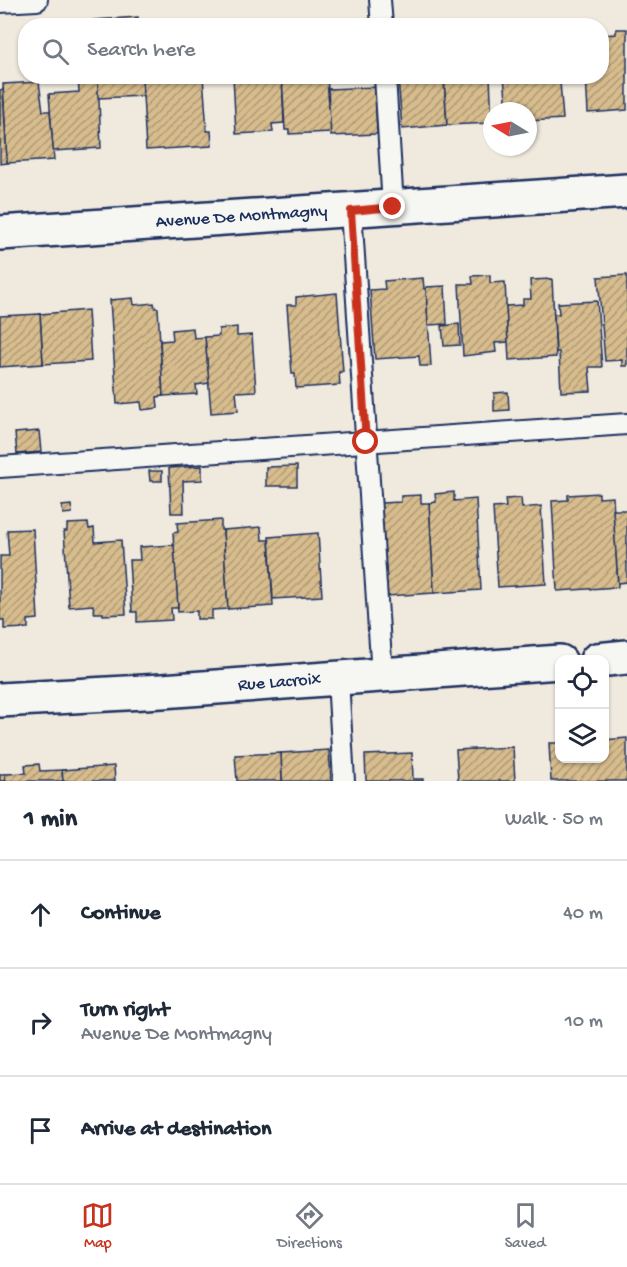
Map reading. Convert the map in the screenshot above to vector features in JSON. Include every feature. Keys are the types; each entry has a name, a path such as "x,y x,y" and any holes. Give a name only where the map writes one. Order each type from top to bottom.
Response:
{"street":[{"name":"Avenue De Montmagny","path":"0,233 627,191"},
{"path":"609,659 627,657"},
{"name":"Rue Lacroix","path":"0,700 338,679 555,662"}],"lane":[{"path":"0,2 37,0"},
{"path":"380,0 381,18"},
{"path":"385,84 393,207"},
{"path":"351,211 382,675"},
{"path":"0,467 627,424"},
{"path":"338,679 344,781"}],"building":[{"path":"616,29 627,29 627,110 588,113 586,84 609,84 609,34 616,34"},
{"path":"3,84 39,84 43,111 50,111 54,160 7,163"},
{"path":"78,84 98,84 101,148 53,151 49,94 79,92"},
{"path":"98,84 143,84 144,96 98,98"},
{"path":"142,84 204,84 207,131 211,131 212,146 146,150"},
{"path":"233,84 282,84 284,123 272,124 273,132 236,134"},
{"path":"282,84 328,84 331,132 289,134 289,130 285,130"},
{"path":"399,84 444,84 447,125 402,129"},
{"path":"444,84 490,84 491,102 483,102 483,123 447,125"},
{"path":"505,84 560,84 563,119 537,120 537,102 506,102"},
{"path":"375,87 377,134 331,136 328,89"},
{"path":"3,89 7,163 0,164 0,90"},
{"path":"490,275 490,283 505,282 508,342 495,343 496,352 463,356 459,284 473,284 472,276"},
{"path":"627,275 627,366 622,366 622,360 605,361 598,277"},
{"path":"423,278 424,289 426,289 431,366 420,366 419,356 375,359 370,290 385,289 384,281"},
{"path":"552,279 556,357 509,360 506,306 523,305 523,299 531,299 530,280"},
{"path":"445,286 447,324 428,325 426,287"},
{"path":"337,293 343,372 339,372 340,385 296,388 295,374 292,374 287,305 296,305 296,297"},
{"path":"133,298 134,305 154,303 155,308 158,308 163,396 157,397 158,408 142,410 141,402 117,404 110,300"},
{"path":"597,301 602,367 589,367 591,391 561,392 554,314 559,314 558,303"},
{"path":"88,310 91,361 43,364 40,314"},
{"path":"40,314 43,364 0,367 0,316"},
{"path":"459,324 460,345 444,346 442,326"},
{"path":"237,327 237,336 252,335 256,391 236,392 238,411 211,413 205,337 219,336 219,329"},
{"path":"193,328 194,338 205,337 209,383 196,385 197,394 163,396 160,341 173,340 172,330"},
{"path":"508,392 509,410 494,411 494,393"},
{"path":"39,431 41,452 17,454 15,433"},
{"path":"202,466 202,480 183,481 184,513 171,513 169,468"},
{"path":"297,466 297,486 266,486 266,467"},
{"path":"149,471 162,471 162,481 150,481"},
{"path":"454,492 454,501 476,499 481,590 434,593 429,503 436,502 435,494"},
{"path":"599,493 599,498 613,497 618,587 557,591 552,501 568,500 568,495"},
{"path":"421,495 421,503 429,503 434,593 387,596 381,503 401,502 401,496"},
{"path":"521,498 522,508 541,506 546,584 498,587 493,508 506,507 505,499"},
{"path":"71,505 72,513 63,514 62,506"},
{"path":"613,510 627,510 627,582 618,583"},
{"path":"221,520 228,609 212,610 212,619 197,619 197,611 178,612 173,533 178,532 177,523"},
{"path":"88,523 89,529 94,528 95,542 121,540 126,614 94,613 93,605 69,607 64,531 67,531 67,524"},
{"path":"261,527 262,540 269,540 273,606 228,609 223,530"},
{"path":"33,529 38,619 28,620 28,628 4,629 4,620 0,620 0,556 9,556 7,530"},
{"path":"318,533 322,596 273,599 269,537"},
{"path":"174,545 178,608 171,608 172,620 137,622 137,612 132,612 129,560 140,560 139,547"},
{"path":"627,738 627,781 551,781 549,743 555,743 555,763 609,763 609,740"},
{"path":"513,747 515,781 458,781 456,750"},
{"path":"329,750 331,781 282,781 281,753"},
{"path":"281,753 282,781 237,781 235,755"},
{"path":"412,753 413,779 423,779 423,781 366,781 365,755"},
{"path":"39,764 40,771 62,770 63,781 5,781 5,774 26,773 25,765"},
{"path":"114,766 115,781 63,781 62,770"},
{"path":"0,774 5,774 5,781 0,781"}],"route":[{"path":"366,442 351,211 393,207"}]}
